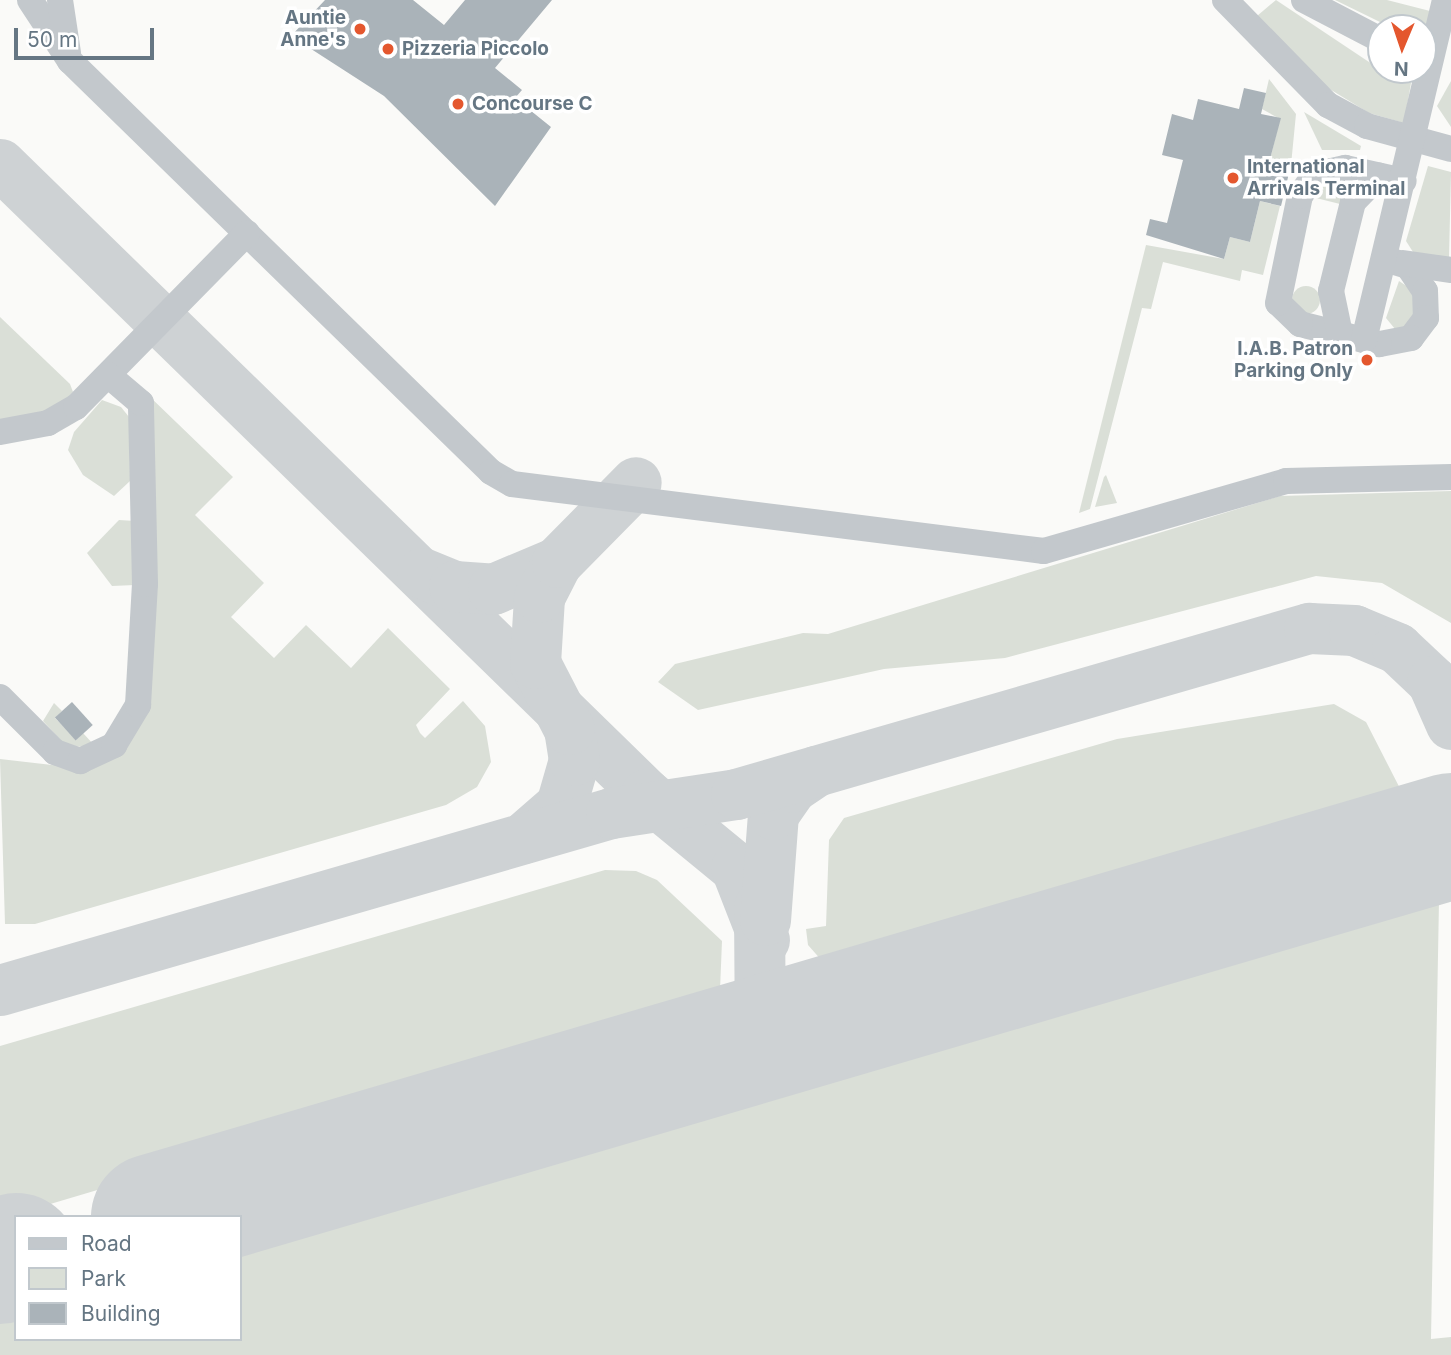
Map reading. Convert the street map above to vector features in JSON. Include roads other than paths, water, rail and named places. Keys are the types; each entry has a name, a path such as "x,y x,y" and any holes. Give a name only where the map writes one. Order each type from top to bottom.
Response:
{"street":[{"path":"30,0 70,61 491,472 512,484 1044,551 1286,481 1451,477"},
{"path":"60,0 70,61"},
{"path":"1225,0 1315,96 1367,126 1451,149"},
{"path":"1304,0 1367,33"},
{"path":"1437,42 1440,3"},
{"path":"1352,337 1394,261 1405,181 1429,84"},
{"path":"1394,261 1425,291 1424,324 1405,340 1352,337 1294,320 1276,290 1308,181 1337,168 1405,181"},
{"path":"1352,337 1331,291 1353,202 1379,175"},
{"path":"0,432 62,417 108,375 247,233"},
{"path":"1394,261 1451,270"},
{"path":"0,698 55,752 79,761 114,745 138,705 145,584 141,403 108,375"}],"place":[{"name":"Auntie Anne's","path":"360,29"},
{"name":"Pizzeria Piccolo","path":"388,49"},
{"name":"Concourse C","path":"458,104"},
{"name":"International Arrivals Terminal","path":"1233,178"},
{"name":"I.A.B. Patron Parking Only","path":"1367,360"}]}
